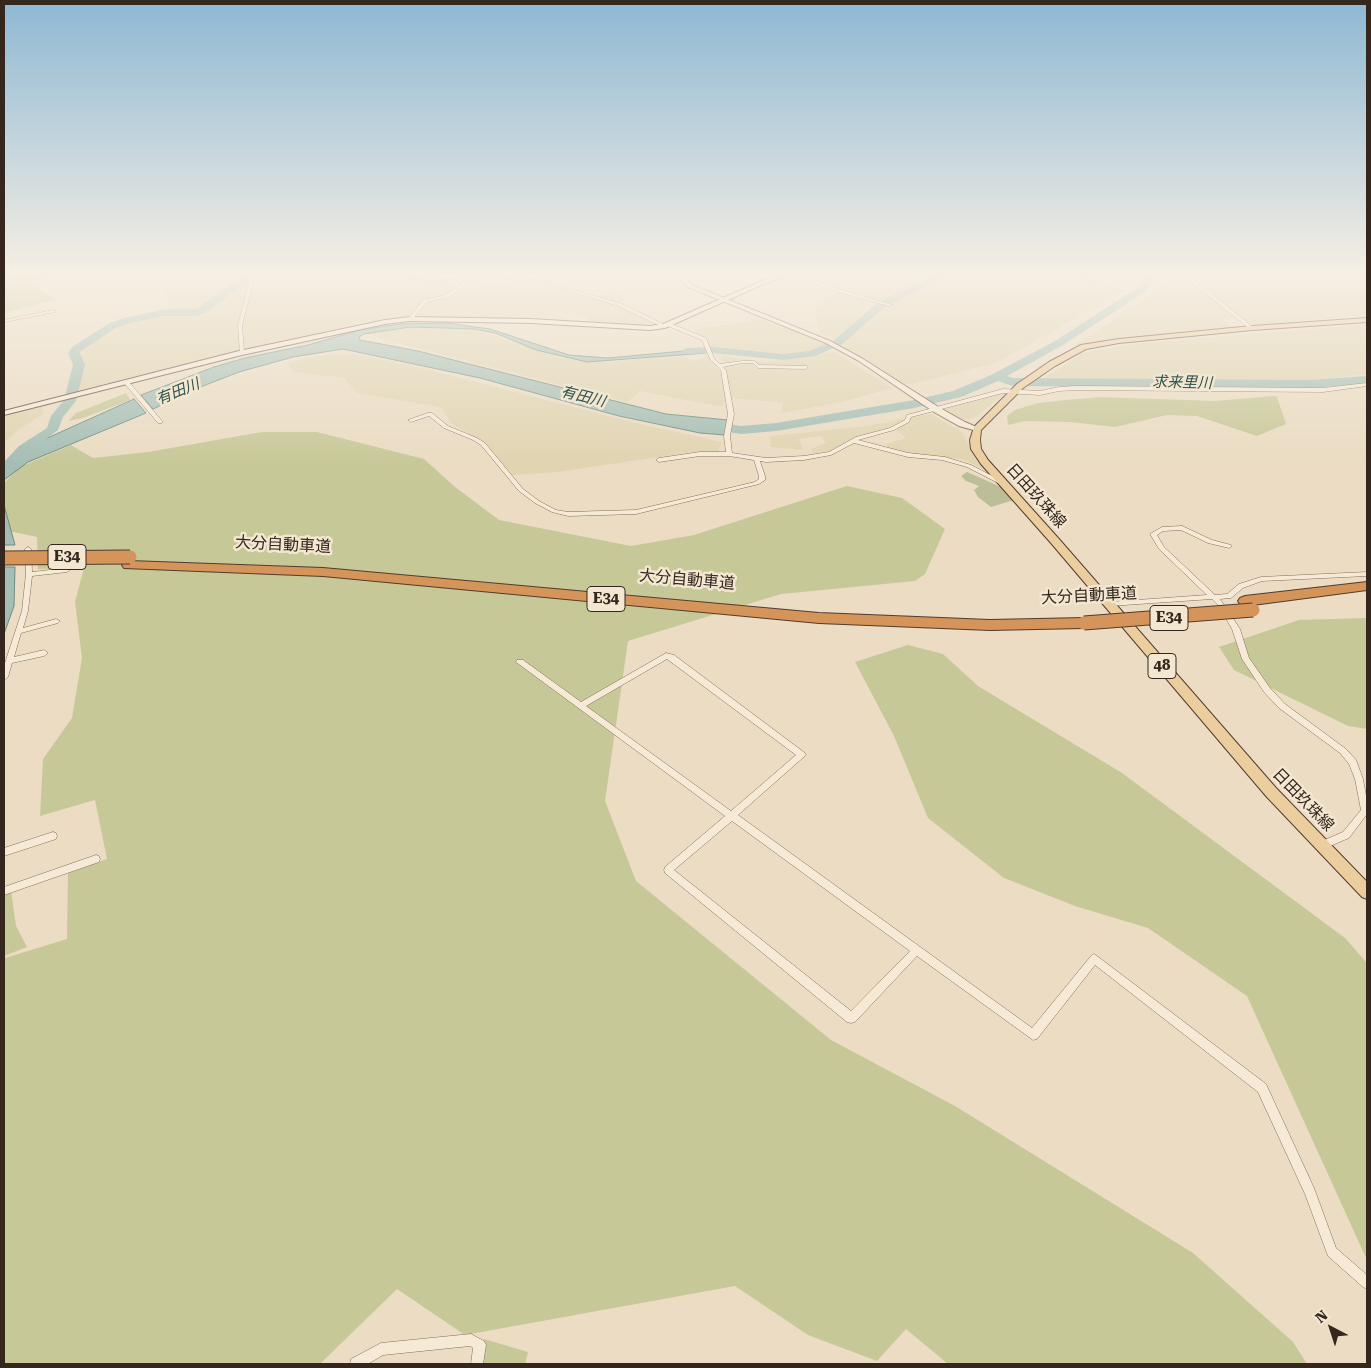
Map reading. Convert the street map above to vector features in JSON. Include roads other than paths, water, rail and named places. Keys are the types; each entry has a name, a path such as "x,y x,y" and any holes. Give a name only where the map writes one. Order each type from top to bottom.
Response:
{"highway":[{"name":"大分自動車道","path":"4,558 129,561 323,572 820,618 990,625 1082,618 1153,619 1249,606 1367,586"},
{"name":"大分自動車道","path":"4,566 129,561"},
{"name":"大分自動車道","path":"1249,606 1367,596"}],"main road":[{"path":"4,413 242,353 320,336"},
{"path":"977,429 1017,389 1072,352 1119,341 1172,336"},
{"name":"日田玖珠線","path":"977,429 976,449 984,462 1271,792 1324,845 1367,892"}],"street":[{"path":"241,336 242,353"},
{"path":"700,336 704,339 709,354 723,370 731,414 727,436 728,454"},
{"path":"812,336 838,347 937,410 962,424 977,429"},
{"path":"719,366 742,362 754,362 758,366 806,366"},
{"path":"126,382 160,422"},
{"path":"660,460 691,454 728,454 757,460 804,458 831,453 858,438 892,429 907,421 908,416 937,410 984,395 1017,389 1040,393 1059,388 1323,390 1367,385"},
{"path":"411,420 430,414 446,426 484,444 521,490 537,502 554,511 568,514 636,512 757,483 762,480 762,476 757,460"},
{"path":"854,441 908,455 943,458 968,466 1004,484"},
{"path":"1229,546 1210,542 1182,528 1162,529 1153,534 1162,548 1220,603 1236,629 1246,659 1267,690 1282,706 1342,751 1353,762 1359,778 1365,811 1346,834 1324,845"},
{"path":"4,677 25,611 30,574 28,550"},
{"path":"30,574 67,570"},
{"path":"1109,604 1229,596 1241,586 1261,579 1367,574"},
{"path":"18,632 56,621"},
{"path":"9,661 44,653"},
{"path":"582,705 666,656 671,657 802,756 668,870 851,1018 917,950"},
{"path":"520,662 582,705 1032,1034 1094,959 1262,1088 1310,1192 1332,1252 1367,1283"},
{"path":"4,852 53,836"},
{"path":"4,891 96,859"},
{"path":"356,1364 381,1349 471,1340 480,1345 477,1364"}],"water":[{"path":"340,336 361,336 359,337 360,340 418,351 666,414 728,420 725,435 700,433 619,416 480,378 343,349 293,357 239,372 198,388 153,409 141,395 214,367 245,358 308,345"},
{"path":"502,336 511,336 569,355 608,358 705,349 706,353 587,362 536,350"},
{"path":"134,399 146,413 28,462 4,480 4,462 43,440"},
{"path":"4,505 15,545 4,545"},
{"path":"4,567 15,567 14,606 4,634"}],"waterway":[{"path":"4,469 24,449 52,430 57,416 70,401 79,365 74,353 76,349 97,336"},
{"path":"687,351 712,350 783,357 811,354 837,343 845,336"},
{"name":"有田川","path":"997,377 1070,336"},
{"name":"有田川","path":"710,425 741,430 776,427 914,404 957,394 997,377"},
{"name":"求来里川","path":"997,377 1013,382 1310,384 1367,380"}]}
